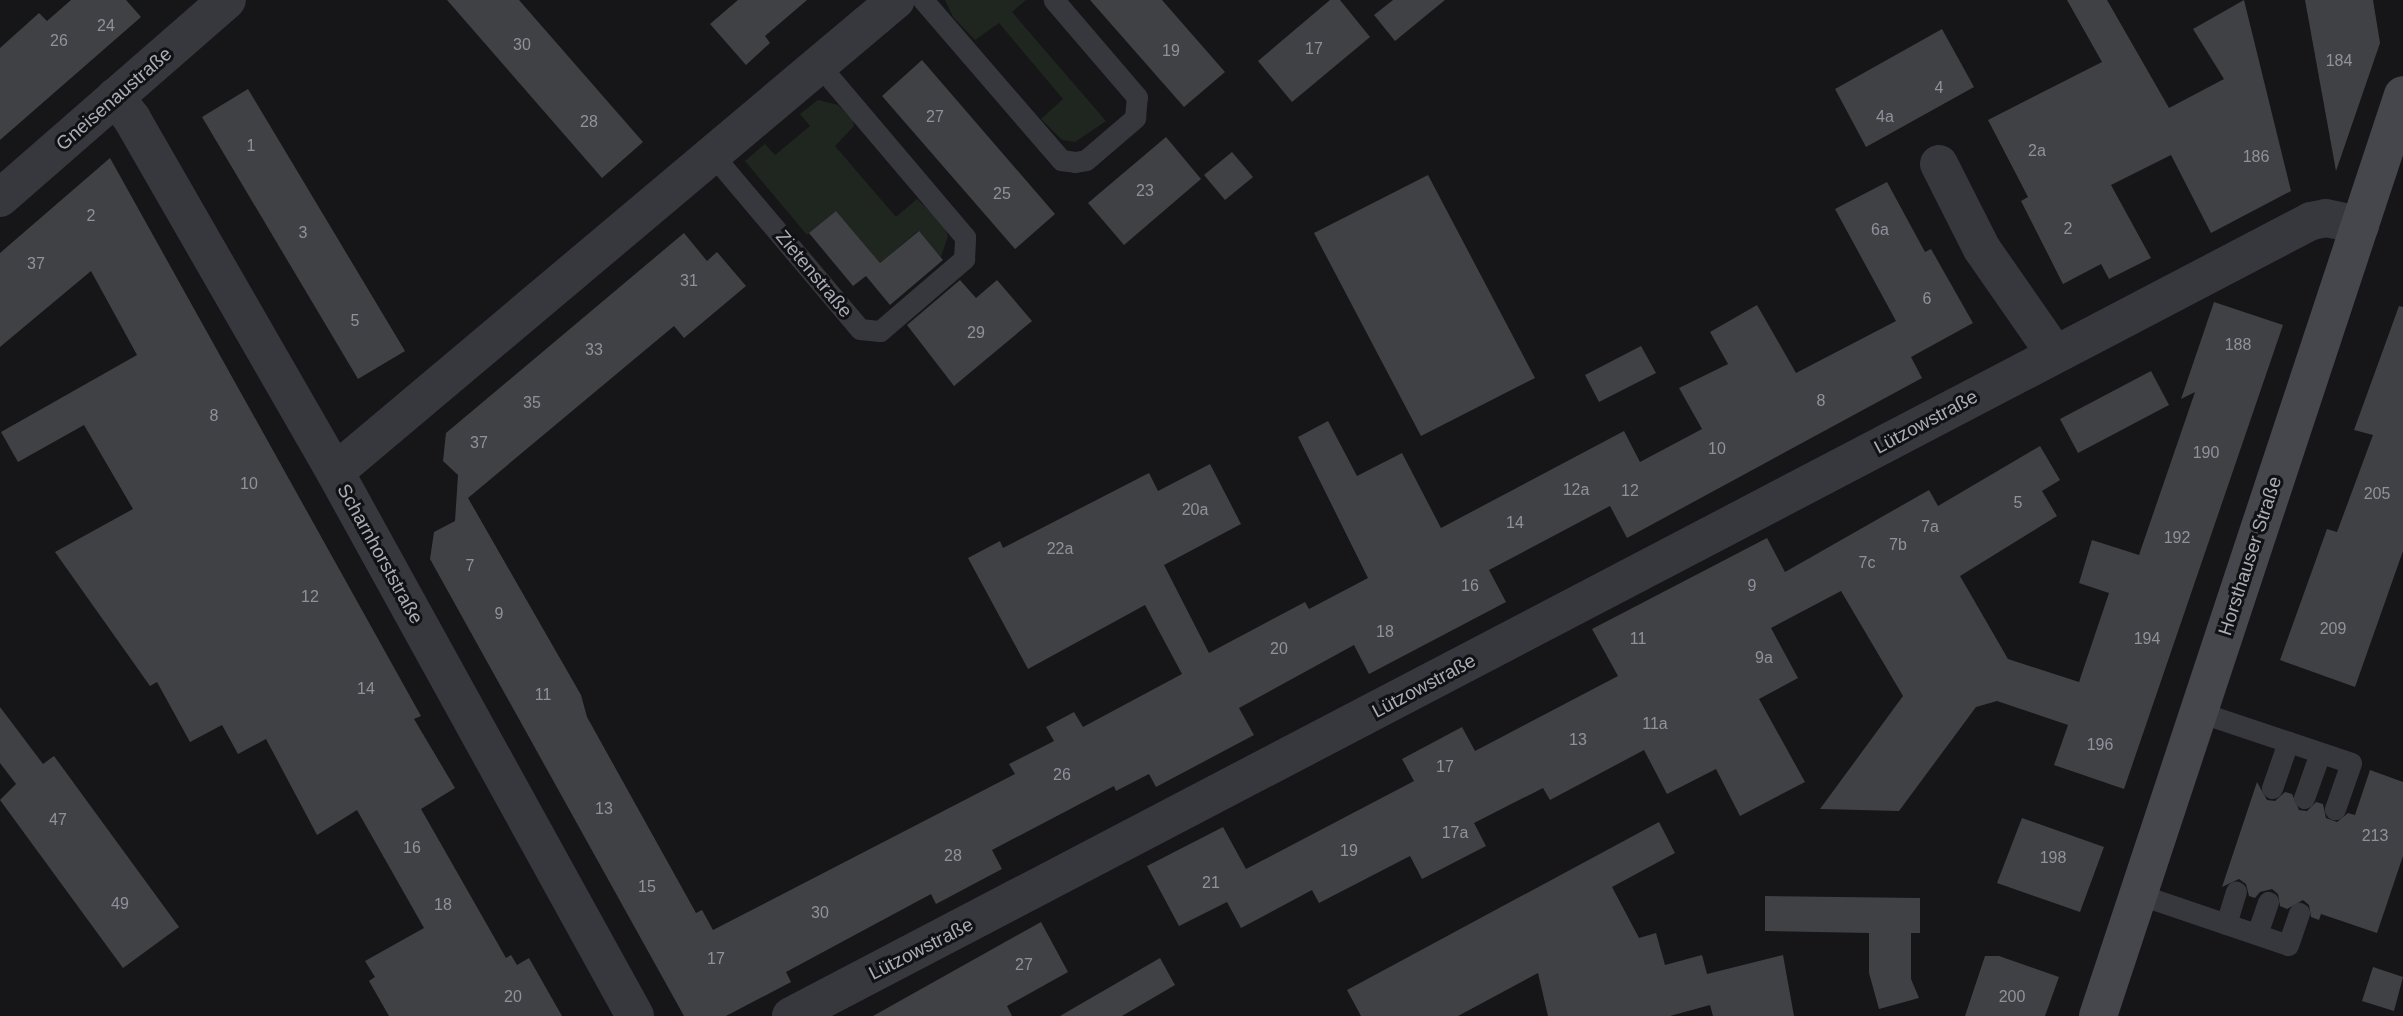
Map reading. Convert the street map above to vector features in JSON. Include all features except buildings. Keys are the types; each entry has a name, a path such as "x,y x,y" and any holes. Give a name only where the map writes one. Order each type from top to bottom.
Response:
{"main road":[{"name":"Horsthauser Straße","path":"2098,1016 2403,95"}],"street":[{"name":"Gneisenaustraße","path":"0,198 228,0"},
{"path":"335,472 896,0"},
{"name":"Scharnhorststraße","path":"115,97 132,119 335,472 635,1016"},
{"path":"1939,164 1982,249 2055,355"},
{"name":"Lützowstraße","path":"792,1016 2311,221 2326,218 2360,225"}],"lane":[{"path":"923,0 1061,160 1074,162 1086,160 1135,118 1137,97 1054,0"},
{"name":"Zietenstraße","path":"712,155 860,329 880,331 964,259 965,237 819,65"},
{"path":"2199,712 2351,763 2335,809"},
{"path":"2272,788 2288,742"},
{"path":"2304,798 2319,753"},
{"path":"2225,924 2236,892"},
{"path":"2138,894 2288,945 2299,913"},
{"path":"2257,934 2268,902"}],"shaded area":[{"path":"945,0 1026,0 1012,12 1106,121 1075,142 1062,140 1041,119 1063,99 999,23 975,40 953,17"},
{"path":"818,100 838,105 853,120 854,126 835,146 896,217 917,199 943,224 948,236 941,257 918,231 880,263 836,211 807,235 745,161 765,144 775,155 810,126 800,114"}]}
